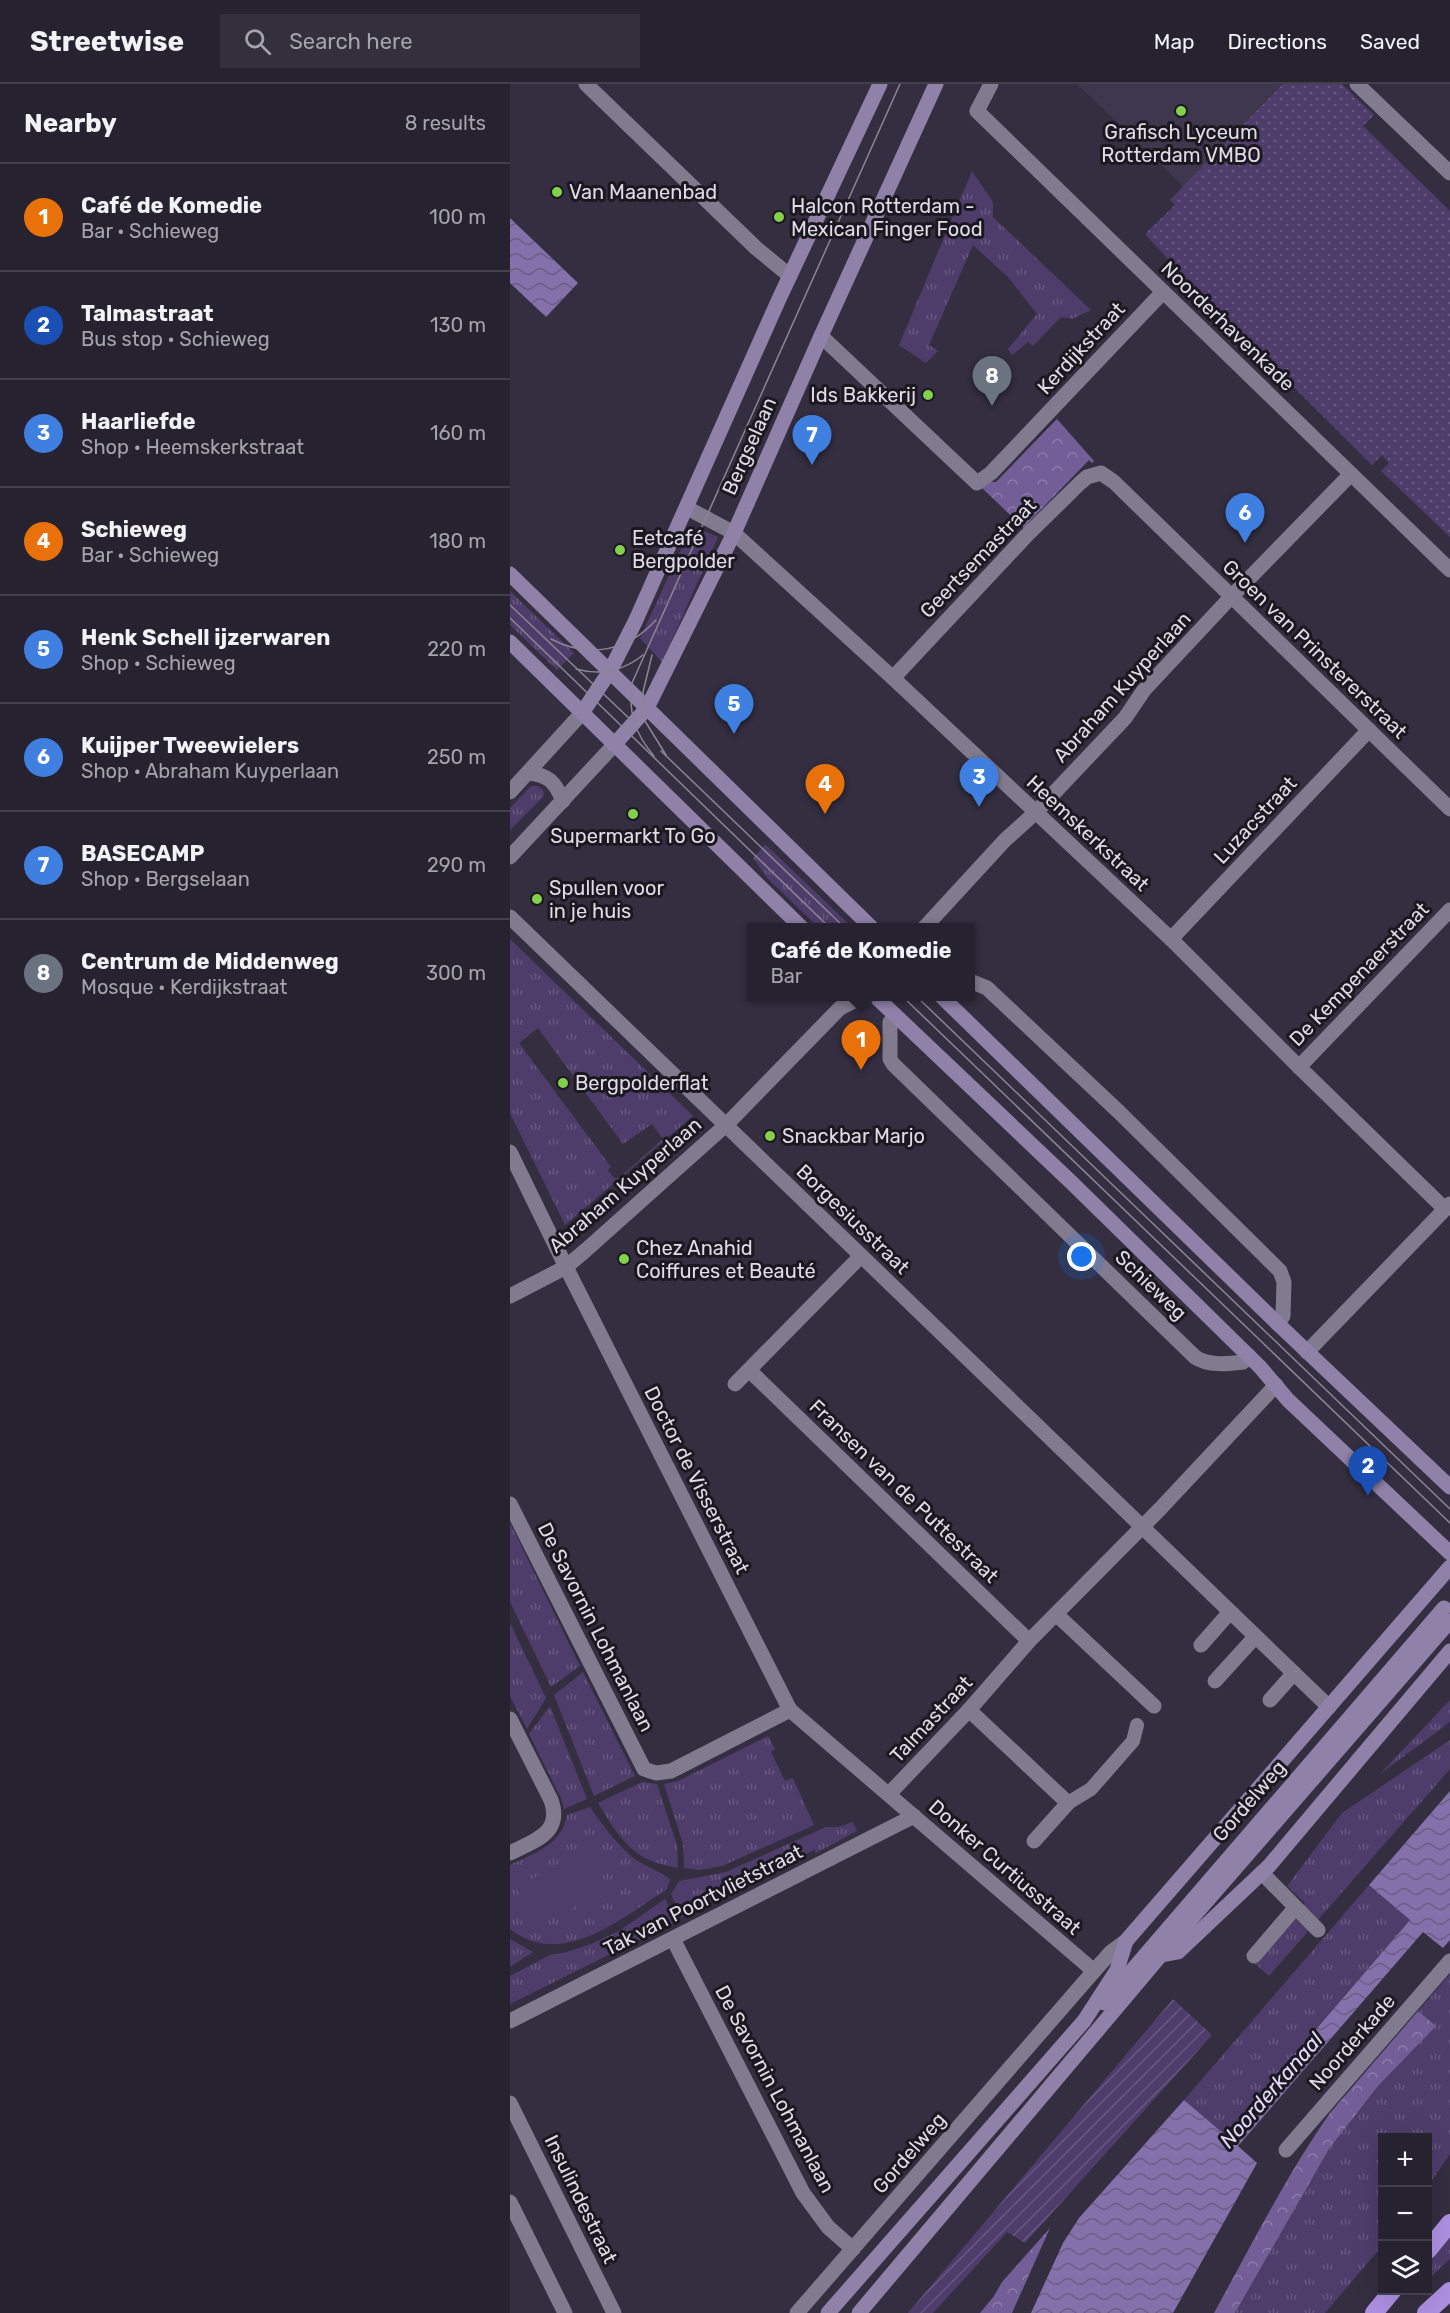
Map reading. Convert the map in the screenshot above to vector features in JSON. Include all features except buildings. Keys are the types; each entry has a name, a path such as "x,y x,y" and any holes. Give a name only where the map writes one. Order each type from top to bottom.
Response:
{"highway":[{"path":"1432,2245 1450,2223"},
{"path":"1426,2313 1450,2291"},
{"path":"1374,2313 1389,2295"}],"main road":[{"name":"Bergselaan","path":"582,713 610,671 635,622 687,508 697,480 880,84"},
{"name":"Bergselaan","path":"614,745 647,708 734,533 936,84"},
{"path":"510,574 868,923"},
{"path":"510,642 798,923"},
{"name":"Schieweg","path":"880,1001 1071,1182 1249,1356 1288,1400 1450,1553"},
{"path":"946,1001 1307,1352 1450,1487"},
{"name":"Gordelweg","path":"828,2313 1084,2020 1114,1974 1126,1941 1450,1567"},
{"name":"Gordelweg","path":"859,2313 1447,1614"},
{"name":"Gordelweg","path":"1084,2020 1108,2000 1447,1614"},
{"name":"Gordelweg","path":"1162,1955 1178,1952 1262,1873 1450,1651"}],"street":[{"path":"586,84 756,248 790,276"},
{"name":"Noorderhavenkade","path":"991,84 977,111 1450,570"},
{"path":"1357,84 1450,173"},
{"name":"Kerdijkstraat","path":"821,336 977,483 991,473 1163,292"},
{"name":"Groen van Prinstererstraat","path":"1098,473 1114,482 1450,809"},
{"name":"Geertsemastraat","path":"893,678 1026,536 1080,483 1098,473"},
{"name":"Abraham Kuyperlaan","path":"928,923 1005,840 1035,813 1125,718 1144,690 1231,597 1351,474"},
{"name":"Heemskerkstraat","path":"687,508 734,533 893,678 1171,939 1299,1067 1448,1206"},
{"name":"Bergselaan","path":"510,792 582,713"},
{"name":"Luzacstraat","path":"1171,939 1369,730"},
{"name":"Bergselaan","path":"510,857 614,745"},
{"path":"528,773 544,774 558,787 563,801"},
{"name":"De Kempenaerstraat","path":"1299,1067 1450,910"},
{"name":"Borgesiusstraat","path":"510,916 860,1257 1329,1707"},
{"path":"975,982 984,985 1004,1003 1119,1112 1280,1271 1284,1282 1283,1316 1277,1323"},
{"name":"Abraham Kuyperlaan","path":"510,1296 566,1267 726,1124 840,1008 855,1001"},
{"name":"Schieweg","path":"896,1016 890,1022 892,1064 1186,1348 1199,1359 1209,1363 1243,1362 1249,1356"},
{"name":"Doctor de Visserstraat","path":"510,1152 790,1710 889,1794"},
{"path":"1307,1352 1448,1206"},
{"path":"735,1384 860,1257"},
{"name":"Fransen van de Puttestraat","path":"750,1371 1029,1641"},
{"name":"Talmastraat","path":"889,1794 969,1710 1029,1641 1142,1527 1276,1385"},
{"name":"De Savornin Lohmanlaan","path":"510,1504 644,1769 656,1773 671,1771 790,1710"},
{"path":"1201,1645 1230,1612"},
{"path":"1056,1614 1154,1706"},
{"path":"1215,1681 1255,1637"},
{"path":"1270,1700 1294,1673"},
{"path":"969,1710 1068,1803"},
{"path":"510,1719 551,1800 554,1817 550,1828 544,1835 510,1853"},
{"path":"1034,1841 1068,1803 1091,1789 1133,1741 1137,1725"},
{"name":"Donker Curtiusstraat","path":"889,1794 1094,1971"},
{"name":"Tak van Poortvlietstraat","path":"510,2021 914,1816"},
{"path":"1262,1873 1317,1930"},
{"path":"1254,1956 1295,1908"},
{"name":"De Savornin Lohmanlaan","path":"673,1939 803,2193 828,2227 853,2249"},
{"name":"Gordelweg","path":"797,2313 1094,1971 1111,1952 1126,1941"},
{"name":"Noorderkade","path":"1286,2150 1450,1961"},
{"name":"Insulindestraat","path":"510,2103 614,2313"},
{"path":"510,2202 565,2313"}],"shaded area":[{"name":"Grafisch Lyceum Rotterdam VMBO","path":"1077,84 1283,84 1184,187"}],"green space":[{"path":"1283,84 1342,84 1374,115 1363,126 1450,211 1450,537 1381,471 1389,463 1382,455 1372,465 1198,292 1145,234 1175,205 1170,200"},
{"path":"972,171 993,202 993,217 1091,310 1072,319 1061,317 1033,346 1028,342 1012,355 1008,349 1037,314 1008,277 973,245 929,345 938,351 926,363 899,345"},
{"path":"1057,419 1094,461 1092,463 1089,460 1028,523 1030,527 1027,531 982,488 989,482 996,482"},
{"path":"692,526 718,537 662,662 640,638"},
{"path":"510,591 574,653 557,670 510,625"},
{"path":"531,786 538,786 543,790 544,796 510,830 510,808"},
{"path":"766,845 848,923 814,923 768,879 753,858"},
{"path":"510,939 693,1116 565,1225 510,1113","holes":["538,1028 623,1144 652,1124 663,1139 619,1178 614,1178 608,1170 611,1167 519,1043"]},
{"path":"510,1523 580,1666 551,1687 510,1602"},
{"path":"510,1623 546,1698 527,1729 510,1696"},
{"path":"583,1672 635,1776 594,1796 554,1695"},
{"path":"1450,1700 1450,1722 1380,1774"},
{"path":"550,1706 587,1799 564,1809 561,1798 529,1734"},
{"path":"768,1736 775,1749 771,1752 785,1781 793,1778 814,1825 722,1866 700,1870 684,1868 683,1844 664,1784 678,1781"},
{"path":"1450,1740 1450,1769 1269,1976 1253,1962 1305,1903 1287,1886 1342,1813"},
{"path":"642,1782 657,1784 677,1845 678,1868 652,1861 633,1850 620,1836 598,1803"},
{"path":"590,1807 613,1838 630,1855 668,1877 670,1880 667,1889 631,1913 591,1935 571,1942 550,1944 530,1940 510,1929 510,1865 546,1847 553,1841 564,1825 567,1815"},
{"path":"853,1822 857,1831 816,1853 814,1850 681,1918 671,1894 679,1881 726,1872 826,1827 838,1827"},
{"path":"590,1851 609,1890 535,1926 516,1887"},
{"path":"1369,1885 1410,1920 1224,2135 1184,2100"},
{"path":"665,1899 677,1921 510,2004 510,1976 550,1955 591,1944 619,1931"},
{"path":"510,1939 533,1952 510,1967"},
{"path":"1450,1974 1450,2154 1432,2180 1432,2133 1378,2133 1378,2251 1325,2313 1235,2313 1329,2149 1378,2086 1435,2026 1418,2011"},
{"path":"1173,1999 1212,2035 1025,2243 1007,2232 933,2313 908,2313"},
{"path":"1418,2011 1436,2026 1378,2086 1329,2149 1235,2313 1214,2313 1284,2186 1330,2113"},
{"path":"1050,2228 1012,2313 980,2313 1002,2282"},
{"path":"1450,2236 1450,2259 1432,2276 1432,2259"}],"water":[{"path":"510,218 578,283 546,317 510,283"},
{"name":"Noorderkanaal","path":"1450,1791 1450,1940 1443,1948 1423,1932 1238,2146 1257,2163 1173,2313 1031,2313 1063,2243 1079,2218 1184,2100 1225,2135 1410,1920 1369,1885"}],"tram line":[{"path":"654,756 647,748 634,722 631,704 632,683 900,84"},
{"path":"510,605 634,723"},
{"path":"510,618 825,923"},
{"path":"551,639 580,649 607,649 633,639 656,620"},
{"path":"576,669 594,672 611,671 628,665 643,655"},
{"path":"652,655 643,692 645,721 666,755"},
{"path":"661,751 840,923"},
{"path":"907,1001 1450,1523"},
{"path":"921,1001 1450,1509"}],"place":[{"name":"Grafisch Lyceum Rotterdam VMBO","path":"1181,111"},
{"name":"Van Maanenbad","path":"557,192"},
{"name":"Halcon Rotterdam - Mexican Finger Food","path":"779,217"},
{"name":"Ids Bakkerij","path":"928,395"},
{"name":"Centrum de Middenweg","path":"992,406"},
{"name":"BASECAMP","path":"812,465"},
{"name":"Kuijper Tweewielers","path":"1245,543"},
{"name":"Eetcafé Bergpolder","path":"620,550"},
{"name":"Henk Schell ijzerwaren","path":"734,734"},
{"name":"Haarliefde","path":"979,807"},
{"name":"Supermarkt To Go","path":"633,814"},
{"name":"Schieweg","path":"825,814"},
{"name":"Spullen voor in je huis","path":"537,899"},
{"name":"Café de Komedie","path":"861,1070"},
{"name":"Bergpolderflat","path":"563,1083"},
{"name":"Snackbar Marjo","path":"770,1136"},
{"name":"Chez Anahid Coiffures et Beauté","path":"624,1259"},
{"name":"Talmastraat","path":"1368,1496"}]}
